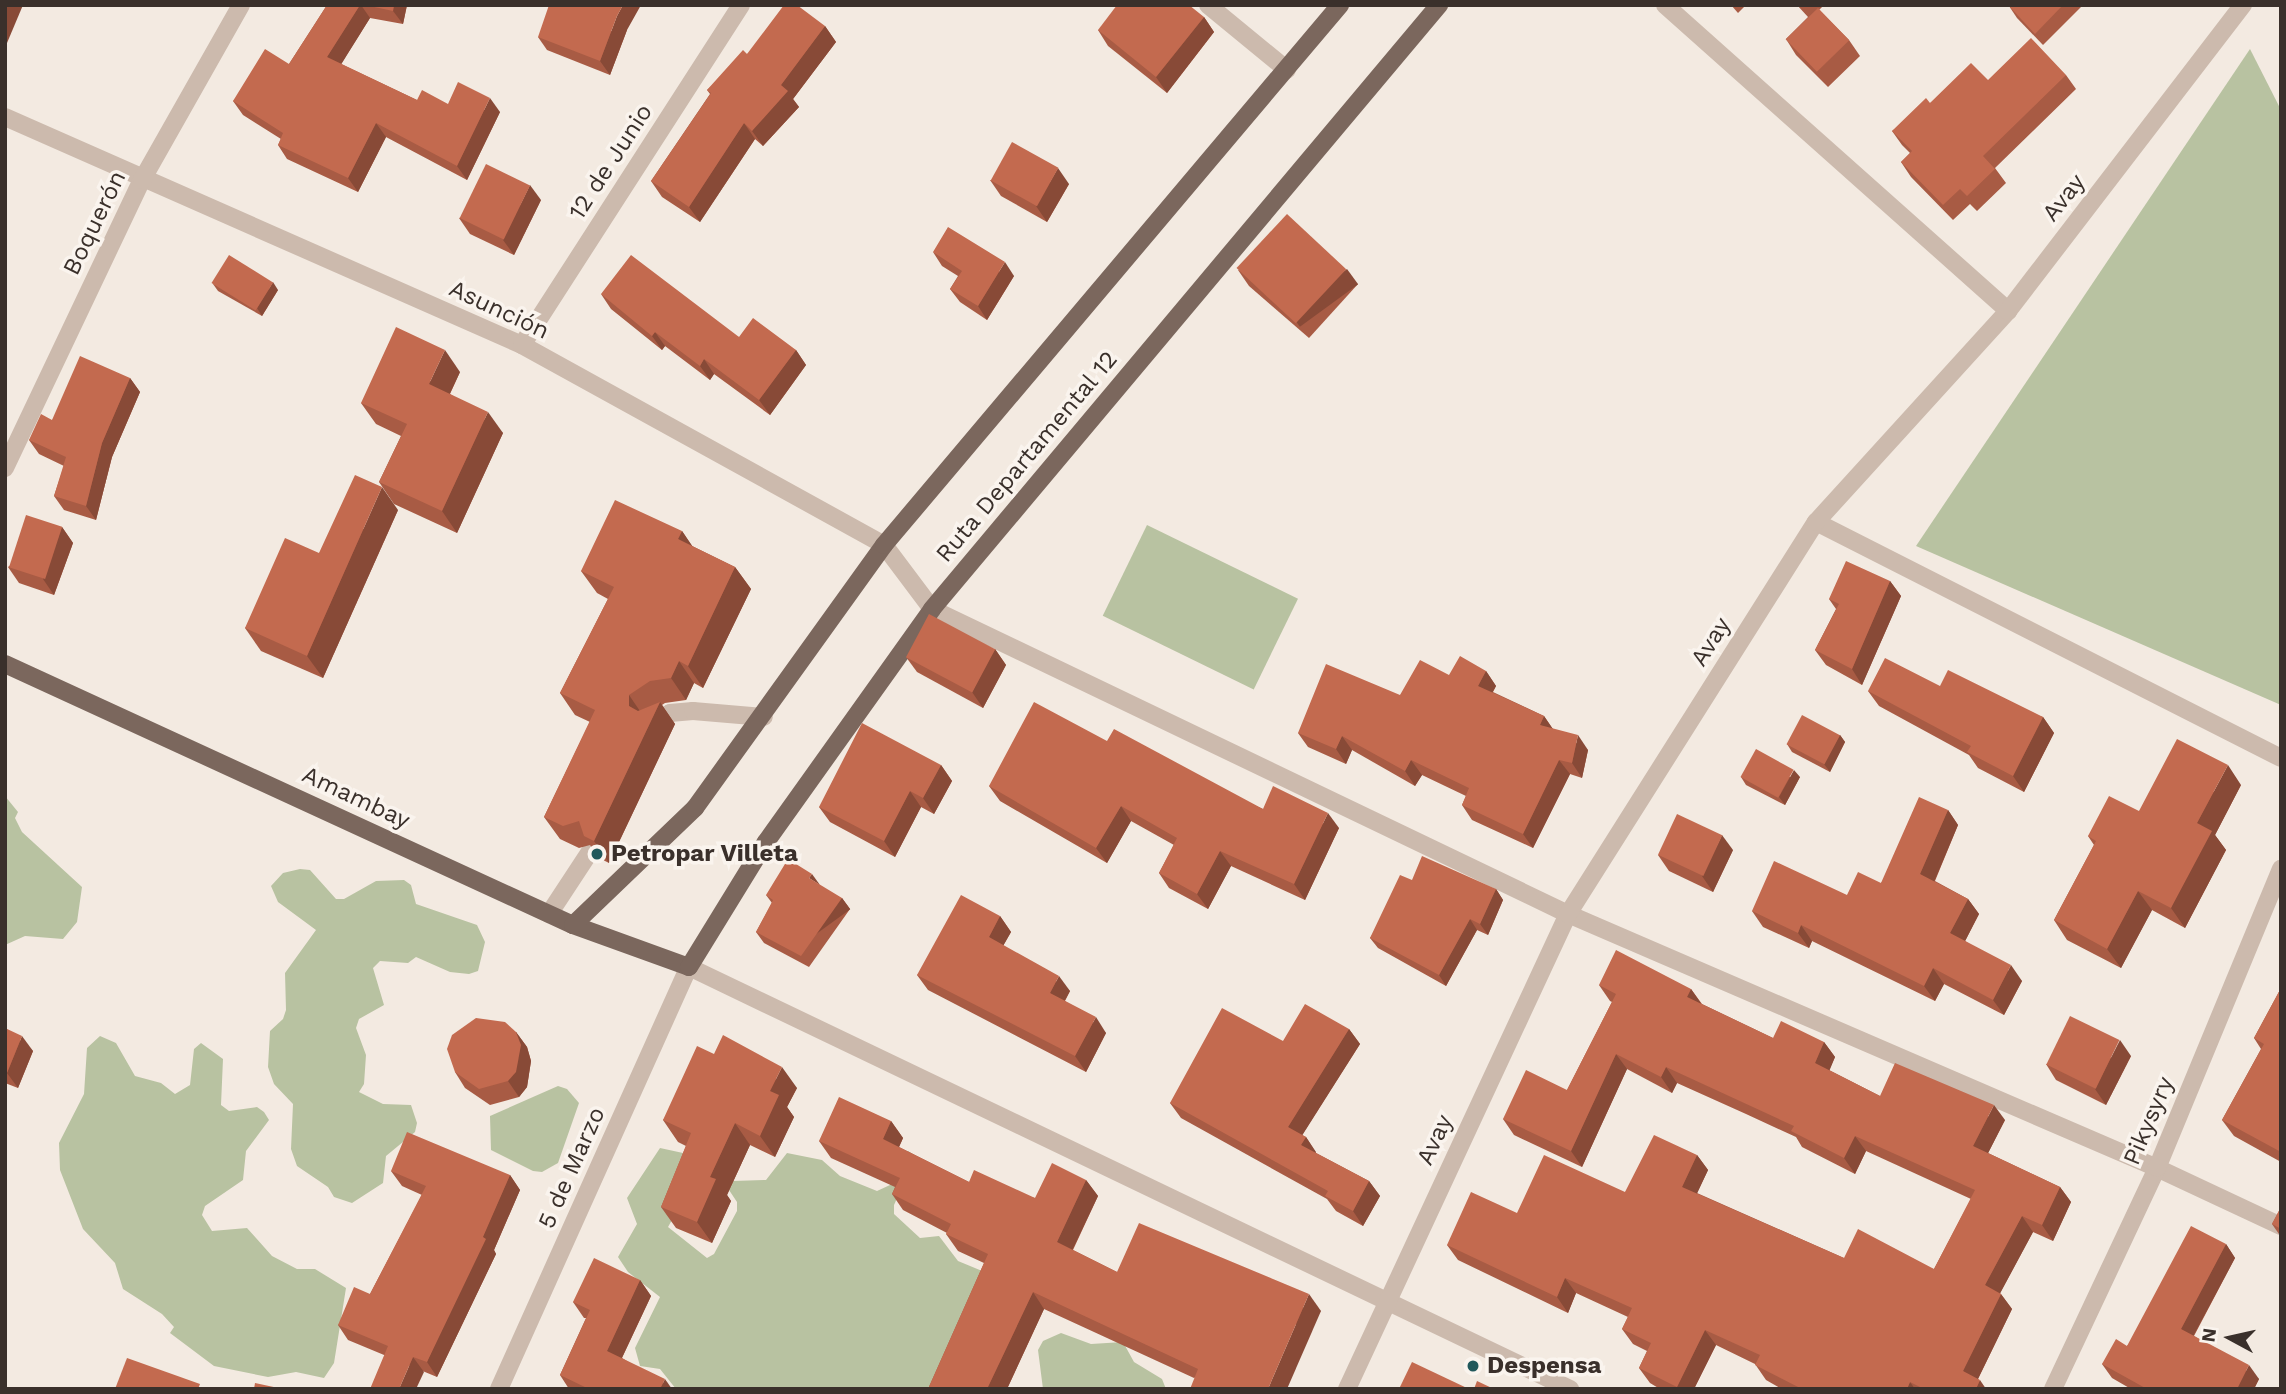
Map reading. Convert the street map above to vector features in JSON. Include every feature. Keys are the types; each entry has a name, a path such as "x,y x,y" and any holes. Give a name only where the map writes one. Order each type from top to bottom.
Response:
{"main road":[{"path":"573,925 695,808 764,717 884,545 1340,5"},
{"name":"Ruta Departamental 12","path":"690,967 766,842 932,608 1439,5"},
{"name":"Amambay","path":"5,664 573,925 690,967"}],"street":[{"name":"Boquerón","path":"5,468 142,180 241,5"},
{"name":"12 de Junio","path":"522,345 741,5"},
{"path":"1209,5 1287,70"},
{"path":"1665,5 2008,312"},
{"name":"Avay","path":"1347,1389 1568,914 1816,522 2008,312 2243,5"},
{"name":"Asunción","path":"5,117 142,180 522,345 884,545 932,608"},
{"path":"1816,522 2281,758"},
{"path":"932,608 1568,914 2157,1168 2281,1226"},
{"path":"654,722 670,713 693,711 764,717"},
{"path":"549,914 589,853"},
{"name":"Pikysyry","path":"2053,1389 2157,1168 2281,869"},
{"path":"690,967 1570,1389"},
{"name":"5 de Marzo","path":"499,1389 690,967"}],"green space":[{"path":"2250,49 2281,110 2281,705 1916,546"},
{"path":"1147,525 1298,599 1254,689 1103,616"},
{"path":"5,796 18,812 15,818 22,832 82,887 77,922 63,939 25,936 5,945"},
{"path":"310,870 336,899 344,899 376,881 404,880 411,885 416,904 477,925 485,942 478,971 469,974 450,972 416,957 408,963 380,961 373,968 384,1005 359,1019 356,1028 366,1055 364,1084 359,1092 383,1104 411,1105 417,1123 415,1132 386,1156 383,1183 352,1203 334,1197 328,1187 297,1166 291,1149 293,1104 274,1084 268,1067 270,1031 283,1019 286,1010 285,973 316,930 278,902 271,886 283,873"},
{"path":"100,1036 116,1043 135,1076 161,1083 175,1094 190,1085 194,1049 201,1043 223,1059 221,1105 229,1111 257,1107 264,1112 269,1120 246,1151 243,1180 205,1206 202,1215 212,1231 247,1228 272,1256 297,1269 315,1269 346,1288 334,1363 324,1378 296,1372 268,1377 214,1366 170,1333 174,1327 162,1314 123,1289 115,1263 83,1229 60,1170 59,1143 84,1094 87,1048"},
{"path":"558,1086 567,1089 579,1103 558,1163 542,1172 533,1171 491,1150 490,1116"},
{"path":"660,1148 683,1153 684,1199 668,1227 707,1258 714,1254 737,1211 737,1202 729,1190 733,1181 766,1180 787,1153 822,1160 840,1176 877,1191 890,1185 908,1151 916,1156 894,1205 894,1214 920,1238 939,1236 958,1261 987,1273 934,1389 676,1389 660,1369 640,1366 635,1348 660,1297 628,1272 618,1257 637,1224 627,1198"},
{"path":"1061,1333 1091,1344 1123,1342 1134,1362 1162,1379 1166,1389 1043,1389 1038,1350 1043,1341"}],"building":[{"path":"327,5 360,5 327,57 417,100 422,90 448,104 458,82 490,98 457,166 376,123 348,178 278,145 283,133 233,101 265,49 289,64"},
{"path":"365,5 394,5 393,11"},
{"path":"549,5 623,5 600,61 538,37"},
{"path":"784,5 797,5 825,26 781,85 788,91 752,131 744,123 689,207 651,181 711,93 707,90 743,50 747,54"},
{"path":"1117,5 1189,5 1204,17 1156,77 1098,30"},
{"path":"2010,5 2063,5 2035,34"},
{"path":"1818,8 1849,40 1817,72 1786,39"},
{"path":"2031,38 2066,75 1983,156 1995,169 1967,196 1960,189 1943,205 1901,162 1912,151 1892,131 1926,98 1930,103 1971,63 1988,80"},
{"path":"1012,142 1058,168 1037,206 991,180"},
{"path":"486,164 530,185 504,239 460,218"},
{"path":"1287,214 1346,269 1296,323 1237,268"},
{"path":"948,227 1005,262 978,306 950,289 962,271 933,252"},
{"path":"229,255 273,283 256,311 212,283"},
{"path":"631,255 739,337 753,318 796,350 759,400 704,359 700,366 655,332 652,336 601,294"},
{"path":"396,327 445,350 429,384 488,412 442,511 379,482 407,424 361,403"},
{"path":"80,356 130,378 102,443 86,506 54,496 66,457 29,440 41,414 52,420"},
{"path":"355,475 382,487 307,656 245,628 285,538 319,553"},
{"path":"615,500 682,531 678,539 735,567 688,666 679,661 671,678 650,681 629,695 629,706 638,711 660,702 594,841 584,836 579,821 563,826 544,817 595,710 560,693 614,587 581,571"},
{"path":"26,515 62,527 45,579 9,567"},
{"path":"1846,561 1890,581 1852,669 1815,650 1839,604 1829,599"},
{"path":"929,614 995,649 972,692 906,657"},
{"path":"1460,656 1486,671 1478,686 1544,716 1540,725 1578,735 1572,763 1559,760 1523,834 1462,805 1469,788 1411,760 1405,771 1342,736 1336,749 1298,733 1326,664 1400,695 1420,660 1449,675"},
{"path":"1885,658 1940,686 1948,670 2043,717 2013,776 1967,752 1971,746 1868,691"},
{"path":"1034,702 1107,741 1114,729 1263,809 1273,786 1328,813 1294,884 1220,851 1197,894 1159,873 1177,838 1121,806 1096,848 989,786"},
{"path":"1802,715 1840,735 1824,764 1787,744"},
{"path":"862,723 941,765 923,798 910,791 884,841 819,807"},
{"path":"2177,739 2228,765 2197,823 2212,831 2171,908 2138,891 2107,949 2054,920 2096,841 2088,836 2109,796 2139,811"},
{"path":"1756,749 1794,770 1778,798 1740,777"},
{"path":"1919,797 1948,810 1920,874 1968,899 1950,933 2011,965 1993,1000 1933,968 1924,986 1801,925 1798,933 1752,911 1774,861 1847,895 1858,872 1881,883"},
{"path":"1677,814 1722,835 1703,876 1658,855"},
{"path":"1422,856 1496,889 1480,924 1470,919 1439,975 1370,938 1400,875 1412,880"},
{"path":"788,859 812,874 809,878 842,898 801,956 756,932 773,900 766,895"},
{"path":"961,895 1000,916 989,937 1059,976 1050,993 1096,1017 1075,1056 917,975"},
{"path":"1616,950 1691,989 1687,997 1773,1038 1781,1021 1824,1042 1815,1063 1880,1096 1895,1063 1994,1105 1973,1146 2060,1187 2042,1225 2022,1216 1985,1285 2001,1294 1963,1371 1980,1380 1976,1389 1924,1389 1910,1382 1907,1389 1802,1389 1755,1365 1760,1355 1705,1330 1677,1387 1639,1368 1651,1343 1622,1329 1632,1308 1565,1278 1557,1297 1447,1245 1471,1192 1517,1213 1544,1155 1625,1192 1654,1135 1697,1155 1682,1187 1844,1258 1858,1229 1934,1269 1975,1190 1855,1136 1844,1158 1791,1131 1794,1126 1666,1067 1661,1077 1616,1054 1571,1151 1503,1119 1526,1070 1567,1090 1616,994 1599,985"},
{"path":"2281,988 2281,1152 2222,1120 2264,1044 2254,1038"},
{"path":"1305,1004 1349,1029 1288,1127 1306,1137 1301,1145 1369,1181 1353,1211 1325,1196 1328,1191 1170,1103 1222,1008 1283,1041"},
{"path":"2070,1016 2119,1040 2096,1089 2046,1065"},
{"path":"476,1018 505,1022 516,1032 521,1045 516,1072 508,1081 479,1089 455,1072 447,1049 452,1035"},
{"path":"5,1028 22,1036 7,1073 5,1072"},
{"path":"723,1035 782,1067 770,1091 779,1095 760,1136 735,1123 710,1177 716,1179 697,1222 661,1207 691,1133 663,1120 697,1046 714,1054"},
{"path":"839,1097 891,1121 883,1139 969,1182 974,1170 1035,1198 1052,1163 1086,1180 1057,1242 1117,1272 1139,1223 1309,1294 1268,1389 1190,1389 1198,1369 1033,1292 987,1389 928,1389 988,1254 946,1234 951,1224 892,1194 900,1178 819,1141"},
{"path":"407,1132 510,1175 483,1237 486,1239 427,1362 413,1357 399,1389 370,1389 388,1346 338,1325 354,1287 370,1294 426,1186 391,1171"},
{"path":"2281,1207 2281,1229 2272,1224"},
{"path":"2191,1226 2226,1244 2181,1329 2249,1365 2237,1389 2147,1389 2102,1364 2116,1339 2127,1346"},
{"path":"594,1258 640,1280 607,1351 665,1379 660,1389 589,1389 560,1375 590,1310 573,1302"},
{"path":"127,1358 200,1384 198,1389 115,1389"},
{"path":"1412,1362 1469,1389 1399,1389"},
{"path":"1477,1381 1494,1389 1474,1389"},
{"path":"255,1383 283,1389 254,1389"}],"place":[{"name":"Petropar Villeta","path":"597,854"},
{"name":"Despensa","path":"1473,1366"}]}
